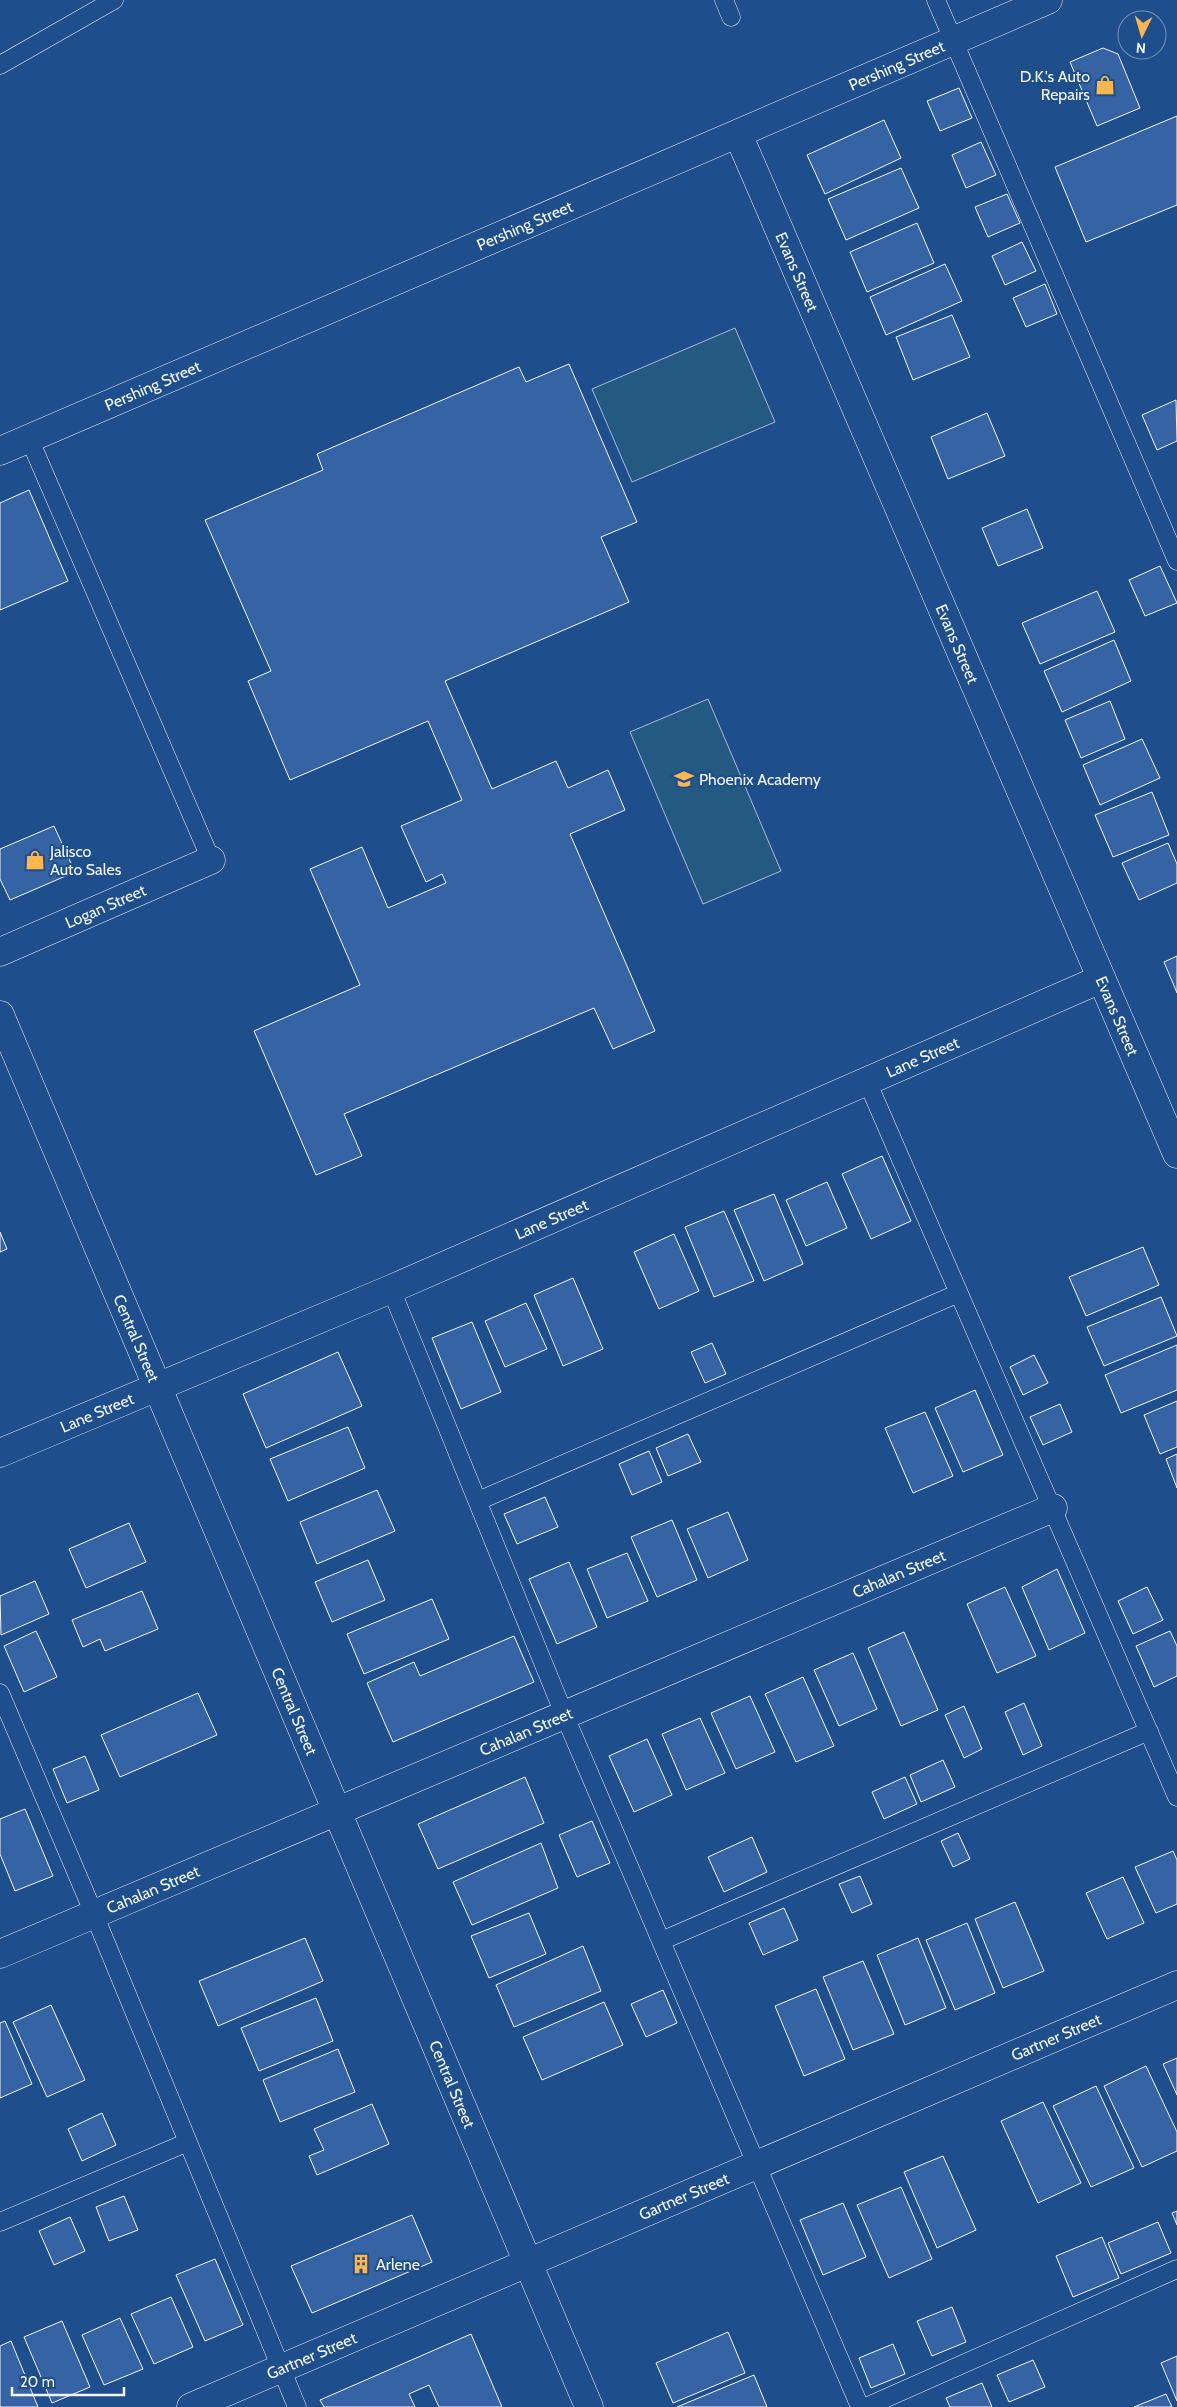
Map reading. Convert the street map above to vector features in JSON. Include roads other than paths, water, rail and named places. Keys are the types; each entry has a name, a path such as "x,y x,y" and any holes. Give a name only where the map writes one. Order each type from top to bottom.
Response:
{"street":[{"name":"Pershing Street","path":"0,450 1048,0"},
{"name":"Evans Street","path":"738,134 1177,1154"},
{"name":"Logan Street","path":"0,952 211,860"},
{"name":"Lane Street","path":"0,1453 392,1289 1101,979"},
{"name":"Central Street","path":"0,1015 589,2407"},
{"name":"Cahalan Street","path":"0,1954 1052,1508"},
{"name":"Gartner Street","path":"191,2407 1177,1985"}],"lane":[{"path":"0,65 114,0"},
{"path":"724,0 731,17"},
{"path":"936,0 1177,561"},
{"path":"29,438 211,860"},
{"path":"867,1081 1177,1797"},
{"path":"392,1289 564,1714 860,2407"},
{"path":"478,1502 959,1293"},
{"path":"2,1702 94,1914 298,2407"},
{"path":"662,1940 1149,1731"},
{"path":"0,2222 188,2142"},
{"path":"866,2407 1177,2269"}],"place":[{"name":"D.K.'s Auto Repairs","path":"1105,85"},
{"name":"Phoenix Academy","path":"684,779"},
{"name":"Jalisco Auto Sales","path":"35,860"},
{"name":"Arlene","path":"361,2264"}]}
